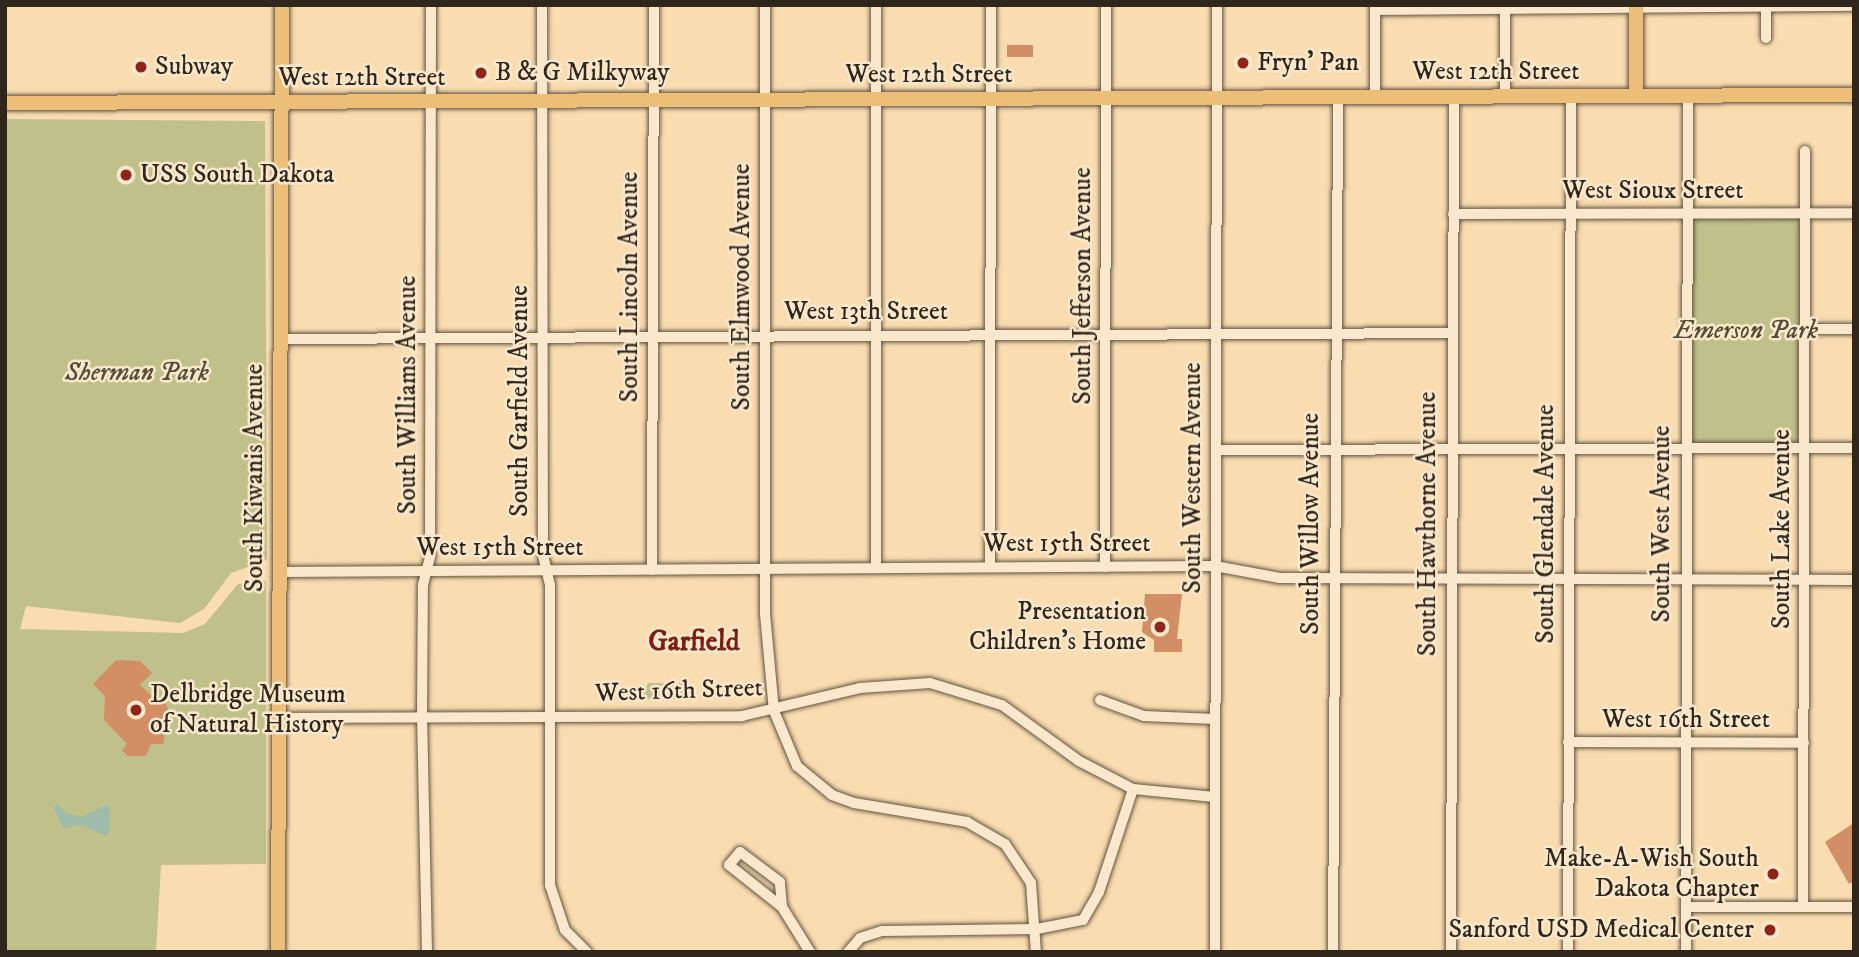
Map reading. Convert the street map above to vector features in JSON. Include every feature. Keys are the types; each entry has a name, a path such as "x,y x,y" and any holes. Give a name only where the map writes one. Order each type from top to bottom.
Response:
{"main road":[{"name":"South Kiwanis Avenue","path":"278,952 282,5"},
{"path":"1636,6 1636,96"},
{"name":"West 12th Street","path":"5,103 1854,95"}],"street":[{"name":"South Williams Avenue","path":"427,952 422,717 431,338 431,5"},
{"name":"South Garfield Avenue","path":"542,5 542,337 550,885 565,930 587,952"},
{"name":"South Lincoln Avenue","path":"652,570 654,5"},
{"name":"South Elmwood Avenue","path":"765,5 765,569 774,711 789,754 812,782 832,795 854,803 967,822 999,838 1026,871 1037,929 1037,952"},
{"path":"876,5 876,568"},
{"path":"990,567 991,5"},
{"name":"South Jefferson Avenue","path":"1105,567 1106,5"},
{"name":"South Western Avenue","path":"1215,952 1217,5"},
{"path":"1766,6 1766,38"},
{"path":"1376,97 1375,8 1854,6"},
{"path":"1505,7 1505,96"},
{"name":"South Glendale Avenue","path":"1568,952 1571,96"},
{"name":"South West Avenue","path":"1686,952 1688,96"},
{"name":"South Willow Avenue","path":"1334,952 1333,578 1338,97"},
{"name":"South Hawthorne Avenue","path":"1451,952 1450,578 1454,97"},
{"name":"South Lake Avenue","path":"1803,907 1806,580 1805,151"},
{"name":"West Sioux Street","path":"1453,214 1854,214"},
{"path":"1804,329 1854,329"},
{"name":"West 13th Street","path":"280,339 1452,333"},
{"path":"1216,450 1854,448"},
{"name":"West 15th Street","path":"279,572 1215,566 1280,578 1854,580"},
{"name":"West 16th Street","path":"279,718 549,717 774,711 888,683 954,687 1002,705 1079,761 1133,789 1215,797"},
{"path":"1100,700 1144,716 1215,719"},
{"name":"West 16th Street","path":"1568,742 1804,743"},
{"path":"848,952 860,938 882,931 1069,927 1093,906 1133,789"},
{"path":"782,907 780,882 740,852 729,865 782,907 810,952"},
{"path":"1686,907 1854,908"}],"green space":[{"name":"Sherman Park","path":"5,119 265,121 267,560 231,573 204,609 180,623 26,606 20,629 183,633 205,624 238,584 266,581 266,864 161,865 156,952 5,952"},
{"name":"Emerson Park","path":"1687,213 1805,213 1805,448 1686,449"},
{"path":"648,683 686,683 686,699 642,699"}],"shaded area":[{"path":"57,803 67,814 81,817 109,804 110,832 105,836 82,825 63,828 54,809"}],"building":[{"path":"1007,45 1033,45 1033,57 1007,57"},
{"name":"Presentation Children's Home","path":"1145,594 1182,594 1177,639 1182,639 1182,652 1154,652 1154,640 1142,632"},
{"name":"Delbridge Museum of Natural History","path":"116,660 140,661 152,673 140,685 154,698 163,698 169,711 163,744 151,744 146,756 128,756 122,750 127,744 104,720 105,696 93,684"},
{"path":"1854,823 1854,881 1849,884 1825,842"}],"place":[{"name":"Fryn' Pan","path":"1243,63"},
{"name":"Subway","path":"141,67"},
{"name":"B & G Milkyway","path":"481,73"},
{"name":"USS South Dakota","path":"126,175"},
{"name":"Presentation Children's Home","path":"1160,627"},
{"name":"Delbridge Museum of Natural History","path":"136,710"},
{"name":"Make-A-Wish South Dakota Chapter","path":"1773,874"},
{"name":"Sanford USD Medical Center","path":"1770,930"}],"district":[{"name":"Garfield","path":"694,642"}]}
